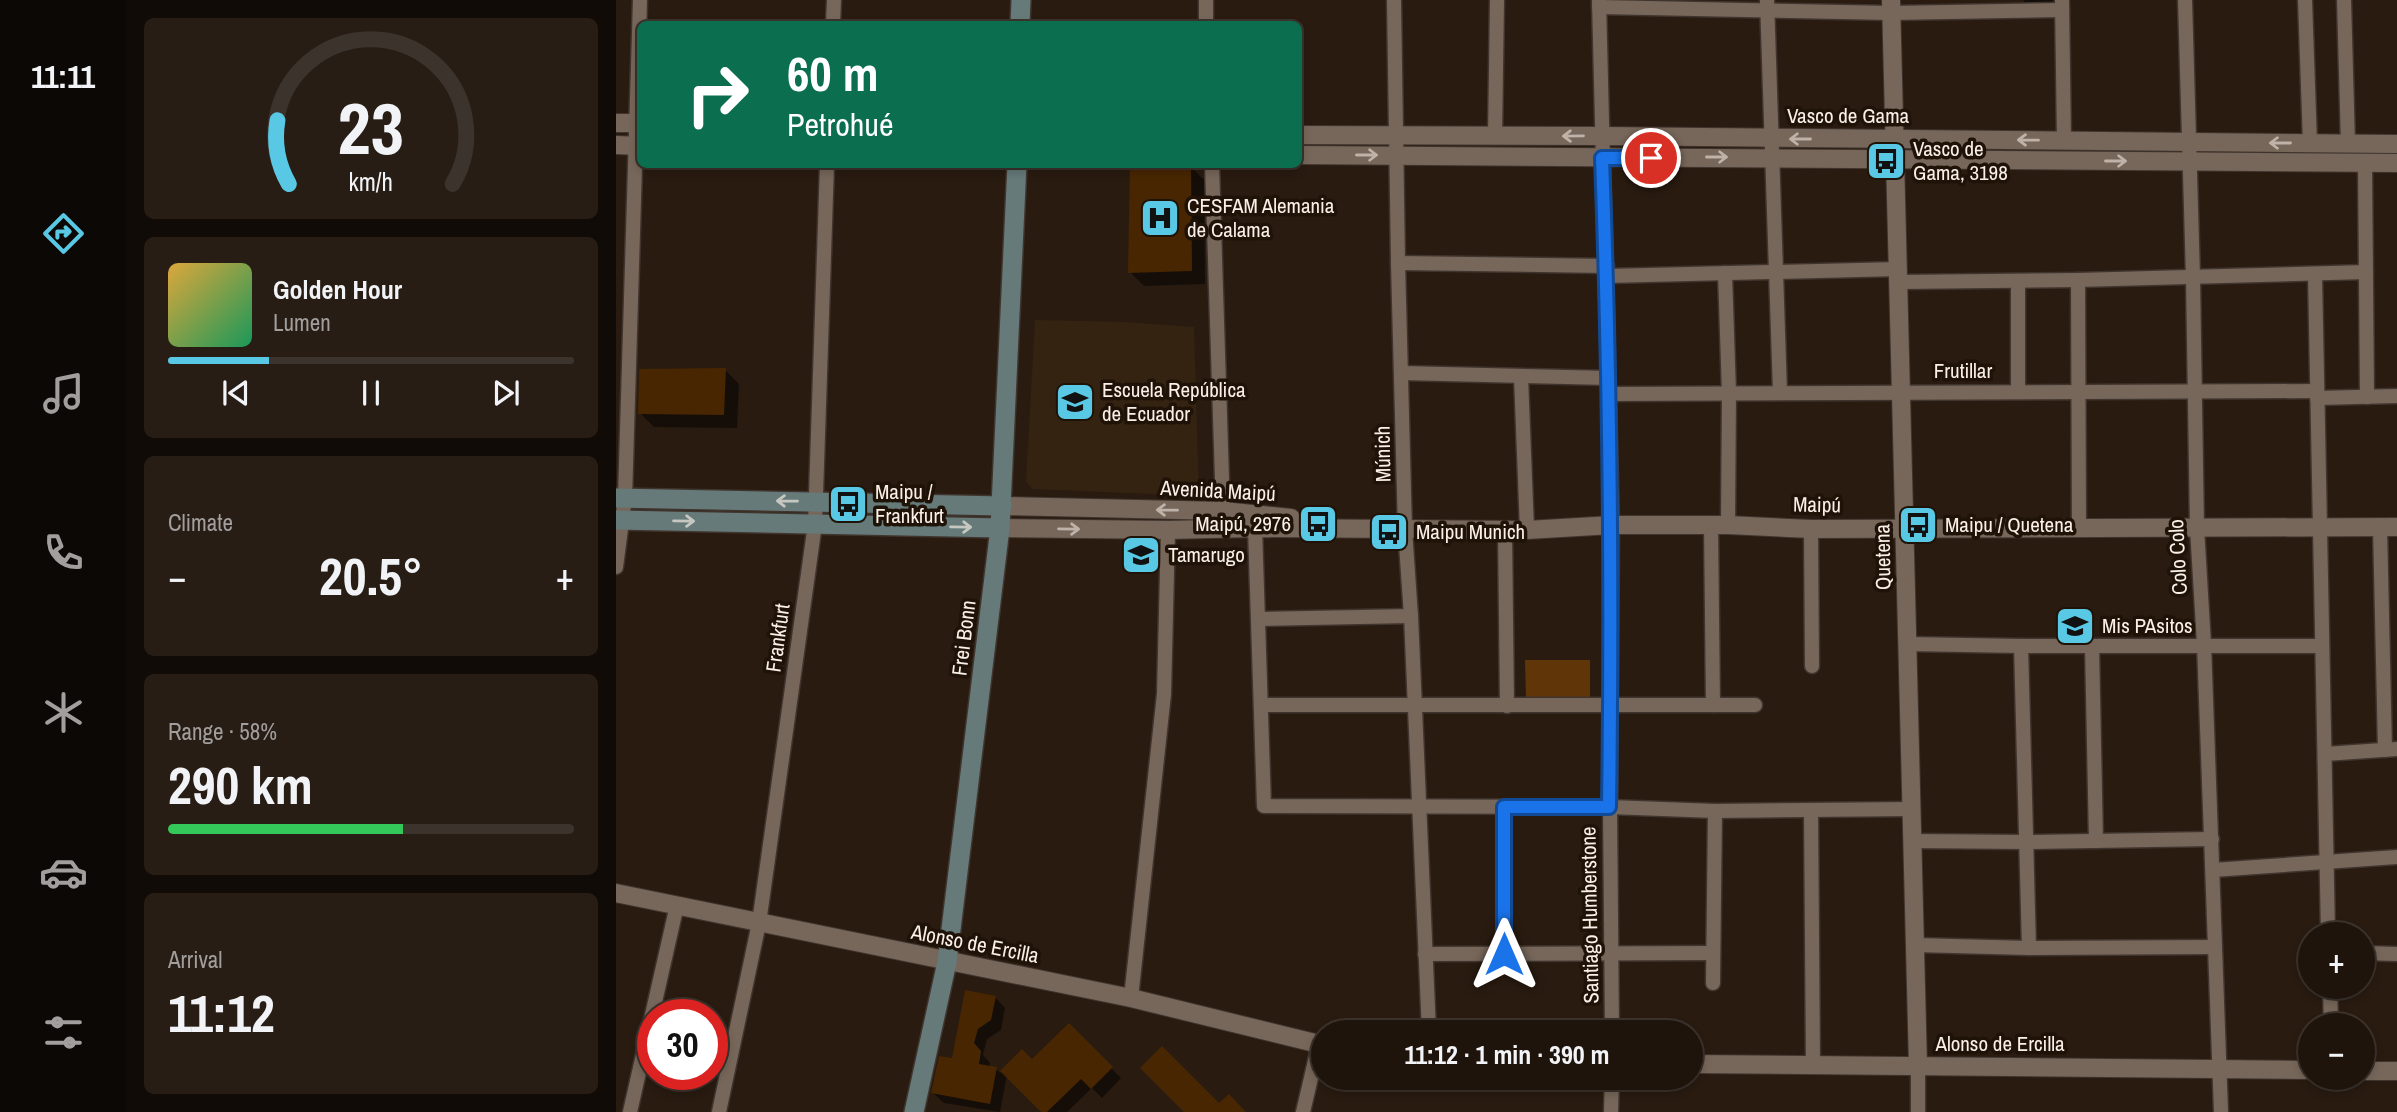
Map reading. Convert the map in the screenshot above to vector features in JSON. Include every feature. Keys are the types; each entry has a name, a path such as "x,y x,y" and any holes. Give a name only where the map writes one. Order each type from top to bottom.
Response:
{"main road":[{"path":"1020,21 1021,0"},
{"name":"Frei Bonn","path":"914,1112 947,962 1000,528 1017,168"},
{"name":"Avenida Maipú","path":"620,498 1002,506"},
{"name":"Avenida Maipú","path":"619,520 1000,528"}],"street":[{"path":"640,0 640,21"},
{"path":"833,21 834,0"},
{"path":"1206,0 1206,21"},
{"name":"Múnich","path":"1394,0 1405,530 1428,1020"},
{"path":"1495,137 1497,0"},
{"name":"Colo Colo","path":"2185,0 2197,528 2204,644 2221,1112"},
{"path":"2305,0 2310,143"},
{"path":"2344,0 2348,144"},
{"path":"1599,3 2062,5 2064,141"},
{"name":"Santiago Humberstone","path":"1599,3 1612,525 1609,807 1612,1020"},
{"path":"1767,5 1780,393"},
{"name":"Quetena","path":"1891,6 1918,1112"},
{"path":"616,122 637,123"},
{"name":"Vasco de Gama","path":"1302,135 1602,135 2397,144"},
{"path":"616,145 637,146"},
{"name":"Vasco de Gama","path":"1302,155 2397,163"},
{"path":"2365,163 2367,397"},
{"path":"616,567 637,166"},
{"name":"Frankfurt","path":"719,1112 759,923 815,524 827,168"},
{"path":"1212,168 1223,511"},
{"path":"1398,263 1607,271 1899,275 2018,281 2366,272"},
{"path":"1713,705 1719,525 1729,393 1724,273"},
{"path":"2315,274 2328,922"},
{"path":"2078,280 2079,528"},
{"path":"2018,281 2018,392"},
{"path":"1402,373 1608,378"},
{"path":"1521,376 1527,530"},
{"name":"Frutillar","path":"1609,394 2194,391 2397,396"},
{"name":"Avenida Maipú","path":"1002,506 1223,511 1405,530"},
{"name":"Maipú","path":"1405,530 1527,530 1612,525 1719,525 1811,529 2388,527"},
{"path":"2325,754 2391,749 2388,527"},
{"name":"Avenida Maipú","path":"1000,528 1405,530"},
{"path":"1255,528 1264,806 1609,807 1715,811 1912,809"},
{"path":"1811,529 1812,666"},
{"path":"1131,998 1164,695 1168,530"},
{"path":"1505,530 1507,706"},
{"path":"1258,619 1411,617"},
{"path":"1908,644 2322,646"},
{"path":"2021,646 2029,948"},
{"path":"2092,646 2096,841"},
{"path":"1261,705 1755,705"},
{"path":"1504,807 1504,954"},
{"path":"1811,810 1813,1065"},
{"path":"1713,983 1715,811"},
{"path":"1912,841 2212,839"},
{"path":"2213,870 2397,857"},
{"name":"Alonso de Ercilla","path":"616,893 1131,998 1311,1043"},
{"path":"631,1112 677,905"},
{"path":"1915,945 2029,948 2215,947"},
{"path":"1425,954 1713,953"},
{"path":"2375,953 2397,954"},
{"name":"Alonso de Ercilla","path":"1703,1064 2298,1070"},
{"path":"2375,1070 2397,1071"},
{"path":"1303,1112 1311,1082"},
{"path":"1611,1112 1612,1090"}],"shaded area":[{"path":"1035,320 1194,327 1199,496 1033,489 1026,482"},
{"path":"1525,660 1590,660 1590,699 1526,699"}],"building":[{"name":"CESFAM Alemania de Calama","path":"1130,168 1191,168 1192,271 1128,273"},
{"path":"726,368 724,415 638,414 639,369"},
{"path":"965,990 996,996 991,1020 978,1029 974,1043 981,1051 979,1064 997,1067 990,1104 931,1093 939,1056 952,1058"},
{"path":"1069,1023 1113,1067 1091,1089 1081,1079 1047,1112 1041,1112 1000,1071 1022,1049 1032,1059"},
{"path":"1162,1046 1219,1103 1229,1094 1246,1112 1184,1112 1140,1068"}],"place":[{"name":"Vasco de Gama, 3198","path":"1886,161"},
{"name":"CESFAM Alemania de Calama","path":"1160,218"},
{"name":"Escuela República de Ecuador","path":"1075,402"},
{"name":"Maipu / Frankfurt","path":"848,504"},
{"name":"Maipú, 2976","path":"1318,524"},
{"name":"Maipu / Quetena","path":"1918,525"},
{"name":"Maipu Munich","path":"1389,532"},
{"name":"Tamarugo","path":"1141,555"},
{"name":"Mis PAsitos","path":"2075,626"}],"route":[{"path":"1504,954 1504,807 1609,807 1612,525 1602,158 1651,158"}]}
